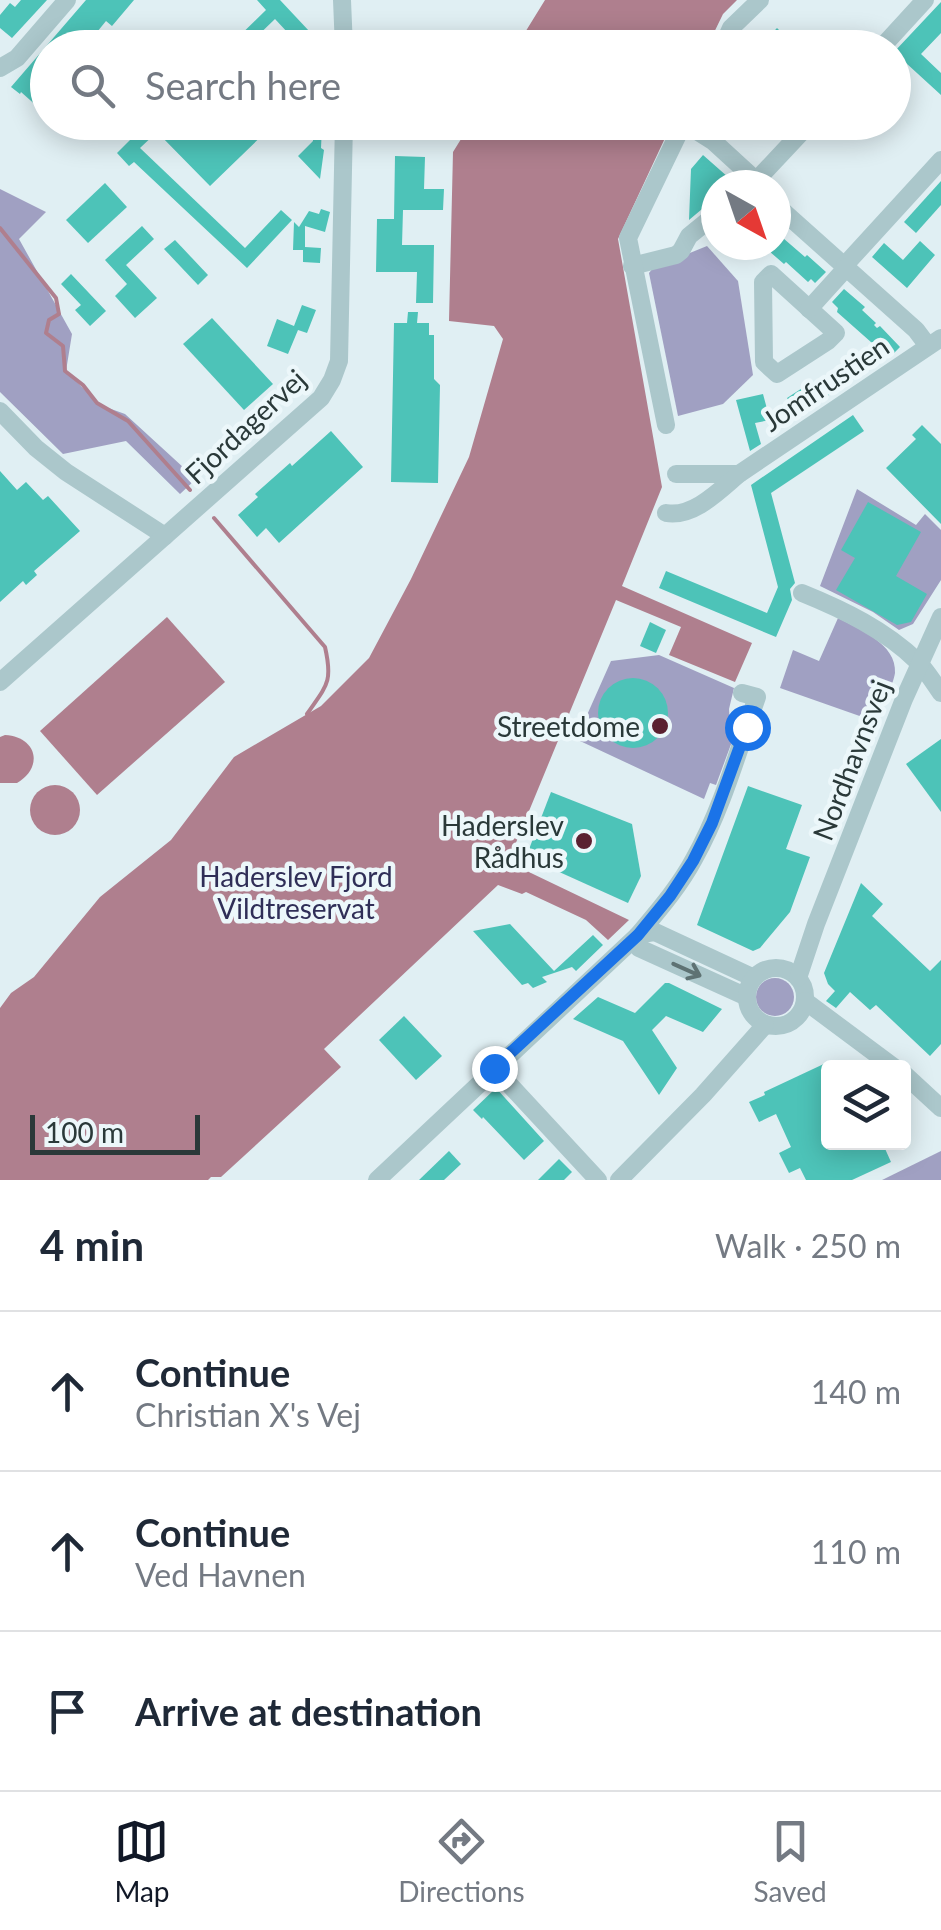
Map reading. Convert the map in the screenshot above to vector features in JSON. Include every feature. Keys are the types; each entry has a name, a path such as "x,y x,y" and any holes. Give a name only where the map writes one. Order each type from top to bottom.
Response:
{"street":[{"path":"41,30 67,0"},
{"path":"342,0 343,30"},
{"path":"731,30 760,0"},
{"path":"898,30 925,0"},
{"path":"0,68 17,58 30,43"},
{"name":"Fjordagervej","path":"0,682 320,398 332,380 339,361 344,140"},
{"path":"666,425 628,238 676,140"},
{"path":"711,140 743,170"},
{"path":"768,170 795,140"},
{"path":"809,309 941,160"},
{"path":"791,218 916,330 935,342"},
{"path":"631,260 676,254 701,226"},
{"path":"771,274 809,309 836,333 777,374 764,362 763,282 771,274"},
{"name":"Jomfrustien","path":"666,514 680,516 716,494 739,474 935,342"},
{"path":"0,411 66,472 165,536"},
{"path":"676,474 739,474"},
{"path":"802,593 853,615 886,636 919,663 941,693"},
{"name":"Nordhavnsvej","path":"790,973 816,924 919,663 941,617"},
{"path":"377,1180 638,935 670,896 712,823 758,697 742,693"},
{"path":"638,935 655,932 754,978"},
{"path":"620,1180 724,1069 755,1012 748,990 754,978 767,969 790,973 804,987 801,1010 780,1026 755,1012 639,948 638,935"},
{"path":"801,1010 884,1060"},
{"path":"494,1068 598,1180"},
{"path":"911,1078 937,1095"}],"shaded area":[{"path":"545,0 737,0 723,14 715,30 526,30"},
{"name":"Haderslev Fjord Vildtreservat","path":"460,140 664,140 618,239 662,487 622,586 752,643 735,682 669,655 681,627 616,600 508,862 629,920 608,940 586,920 526,892 498,885 324,1049 341,1067 221,1177 0,1180 0,1008 11,993 34,977 100,897 171,840 234,757 321,706 369,658 469,457 503,339 494,326 449,321 453,152"},
{"path":"0,189 46,212 19,239 72,334 66,371 100,405 125,414 196,479 180,494 126,441 63,454 0,392"},
{"path":"701,248 701,260 719,260 738,281 753,375 723,404 678,416 649,273"},
{"path":"857,489 916,525 925,514 941,530 941,580 913,624 899,630 873,612 820,586"},
{"path":"167,617 225,682 97,795 40,731"},
{"path":"838,618 875,639 894,663 894,678 876,720 780,688 793,650 819,661"},
{"name":"Streetdome","path":"659,655 734,688 730,725 737,728 716,785 710,783 704,799 580,741 611,661"},
{"path":"0,737 24,741 33,754 31,769 17,783 0,783"},
{"path":"55,785 72,793 80,810 72,827 55,835 38,827 30,810 38,793"},
{"path":"775,978 789,983 794,997 789,1011 775,1016 761,1011 756,997 761,983"},
{"path":"941,1151 941,1180 882,1180"}],"building":[{"path":"21,0 47,0 12,38 0,28 0,15 10,3 15,7"},
{"path":"86,0 134,0 112,26 106,21 99,30 60,30"},
{"path":"257,0 280,0 308,30 285,30 275,19 264,30 245,30 266,10"},
{"path":"941,2 941,33 921,54 941,73 941,95 911,68 911,34"},
{"path":"30,65 30,100 11,87"},
{"path":"130,140 148,140 140,148 245,248 281,210 292,220 247,268 134,162 129,166 117,153"},
{"path":"165,140 257,140 210,186"},
{"path":"321,140 324,150 320,179 298,156 313,141"},
{"path":"703,155 720,170 701,170 701,210 689,220 691,169"},
{"path":"395,156 425,157 424,189 444,189 443,210 403,210 402,245 434,245 433,303 416,303 417,272 376,272 377,219 394,219"},
{"path":"941,181 941,205 916,233 904,222"},
{"path":"105,183 127,207 88,243 66,220"},
{"path":"321,209 330,212 325,232 305,226 305,247 321,248 320,263 303,262 303,250 293,250 294,222 299,227 309,211 319,214"},
{"path":"142,226 154,239 126,265 157,298 135,318 115,296 127,284 105,260"},
{"path":"175,240 208,275 198,285 164,249"},
{"path":"920,241 935,255 907,288 872,257 884,243 903,260"},
{"path":"791,245 826,272 815,283 811,279 808,282 779,260 791,260"},
{"path":"71,274 106,311 90,326 75,310 81,305 61,284"},
{"path":"844,289 865,307 862,310 874,325 880,326 900,347 889,358 837,312 832,302"},
{"path":"302,305 316,310 307,333 298,330 288,354 267,346 277,319 294,326"},
{"path":"408,312 418,312 417,323 429,323 429,335 434,335 434,379 440,385 438,483 391,482 394,323 407,323"},
{"path":"212,318 273,384 244,410 183,344"},
{"path":"861,356 870,369 796,412 787,398"},
{"path":"763,394 770,420 755,423 761,444 750,451 736,400"},
{"path":"853,415 864,431 771,493 795,583 776,637 659,588 666,571 767,613 778,587 751,485"},
{"path":"922,425 941,444 941,524 886,468 916,439 912,435"},
{"path":"331,431 363,467 279,543 266,528 257,537 238,515 258,497 255,494"},
{"path":"0,471 17,490 26,482 43,500 48,496 80,531 34,571 37,575 26,585 23,581 0,602"},
{"path":"868,502 921,532 896,576 927,594 911,622 897,625 836,590 855,558 841,550"},
{"path":"650,622 666,630 656,653 640,646"},
{"path":"633,678 658,688 668,713 658,738 633,748 608,738 598,713 608,688"},
{"path":"941,739 941,812 906,764"},
{"path":"748,786 802,805 786,849 810,857 790,912 760,948 753,951 697,925"},
{"name":"Haderslev Rådhus","path":"551,792 632,824 641,876 628,903 526,857"},
{"path":"861,883 883,904 872,916 930,971 941,960 941,1044 930,1056 876,1005 870,1010 850,992 836,1008 826,1001 835,991 824,973"},
{"path":"510,924 554,971 593,935 603,945 576,971 572,967 542,977 547,982 533,988 528,983 522,985 473,931"},
{"path":"665,983 722,1009 703,1032 666,1016 652,1030 677,1068 659,1095 623,1041 573,1019 598,997 635,1013"},
{"path":"404,1016 442,1056 416,1080 379,1040"},
{"path":"821,1065 821,1150 886,1150 891,1162 852,1180 806,1180 800,1168 789,1173 779,1153 791,1147 776,1114 759,1122 749,1102 765,1095 764,1092"},
{"path":"496,1088 544,1141 524,1160 473,1110"},
{"path":"449,1151 461,1164 444,1180 419,1180"},
{"path":"559,1159 572,1172 564,1180 538,1180"}],"waterway":[{"path":"0,228 56,298 59,314 49,320 46,333 63,346 65,371 97,403 128,421 190,490"},
{"path":"214,518 325,647 326,683 307,714"}],"place":[{"name":"Streetdome","path":"660,726"},
{"name":"Haderslev Rådhus","path":"584,841"}],"route":[{"path":"494,1068 638,935 670,896 712,823 747,727"}]}
